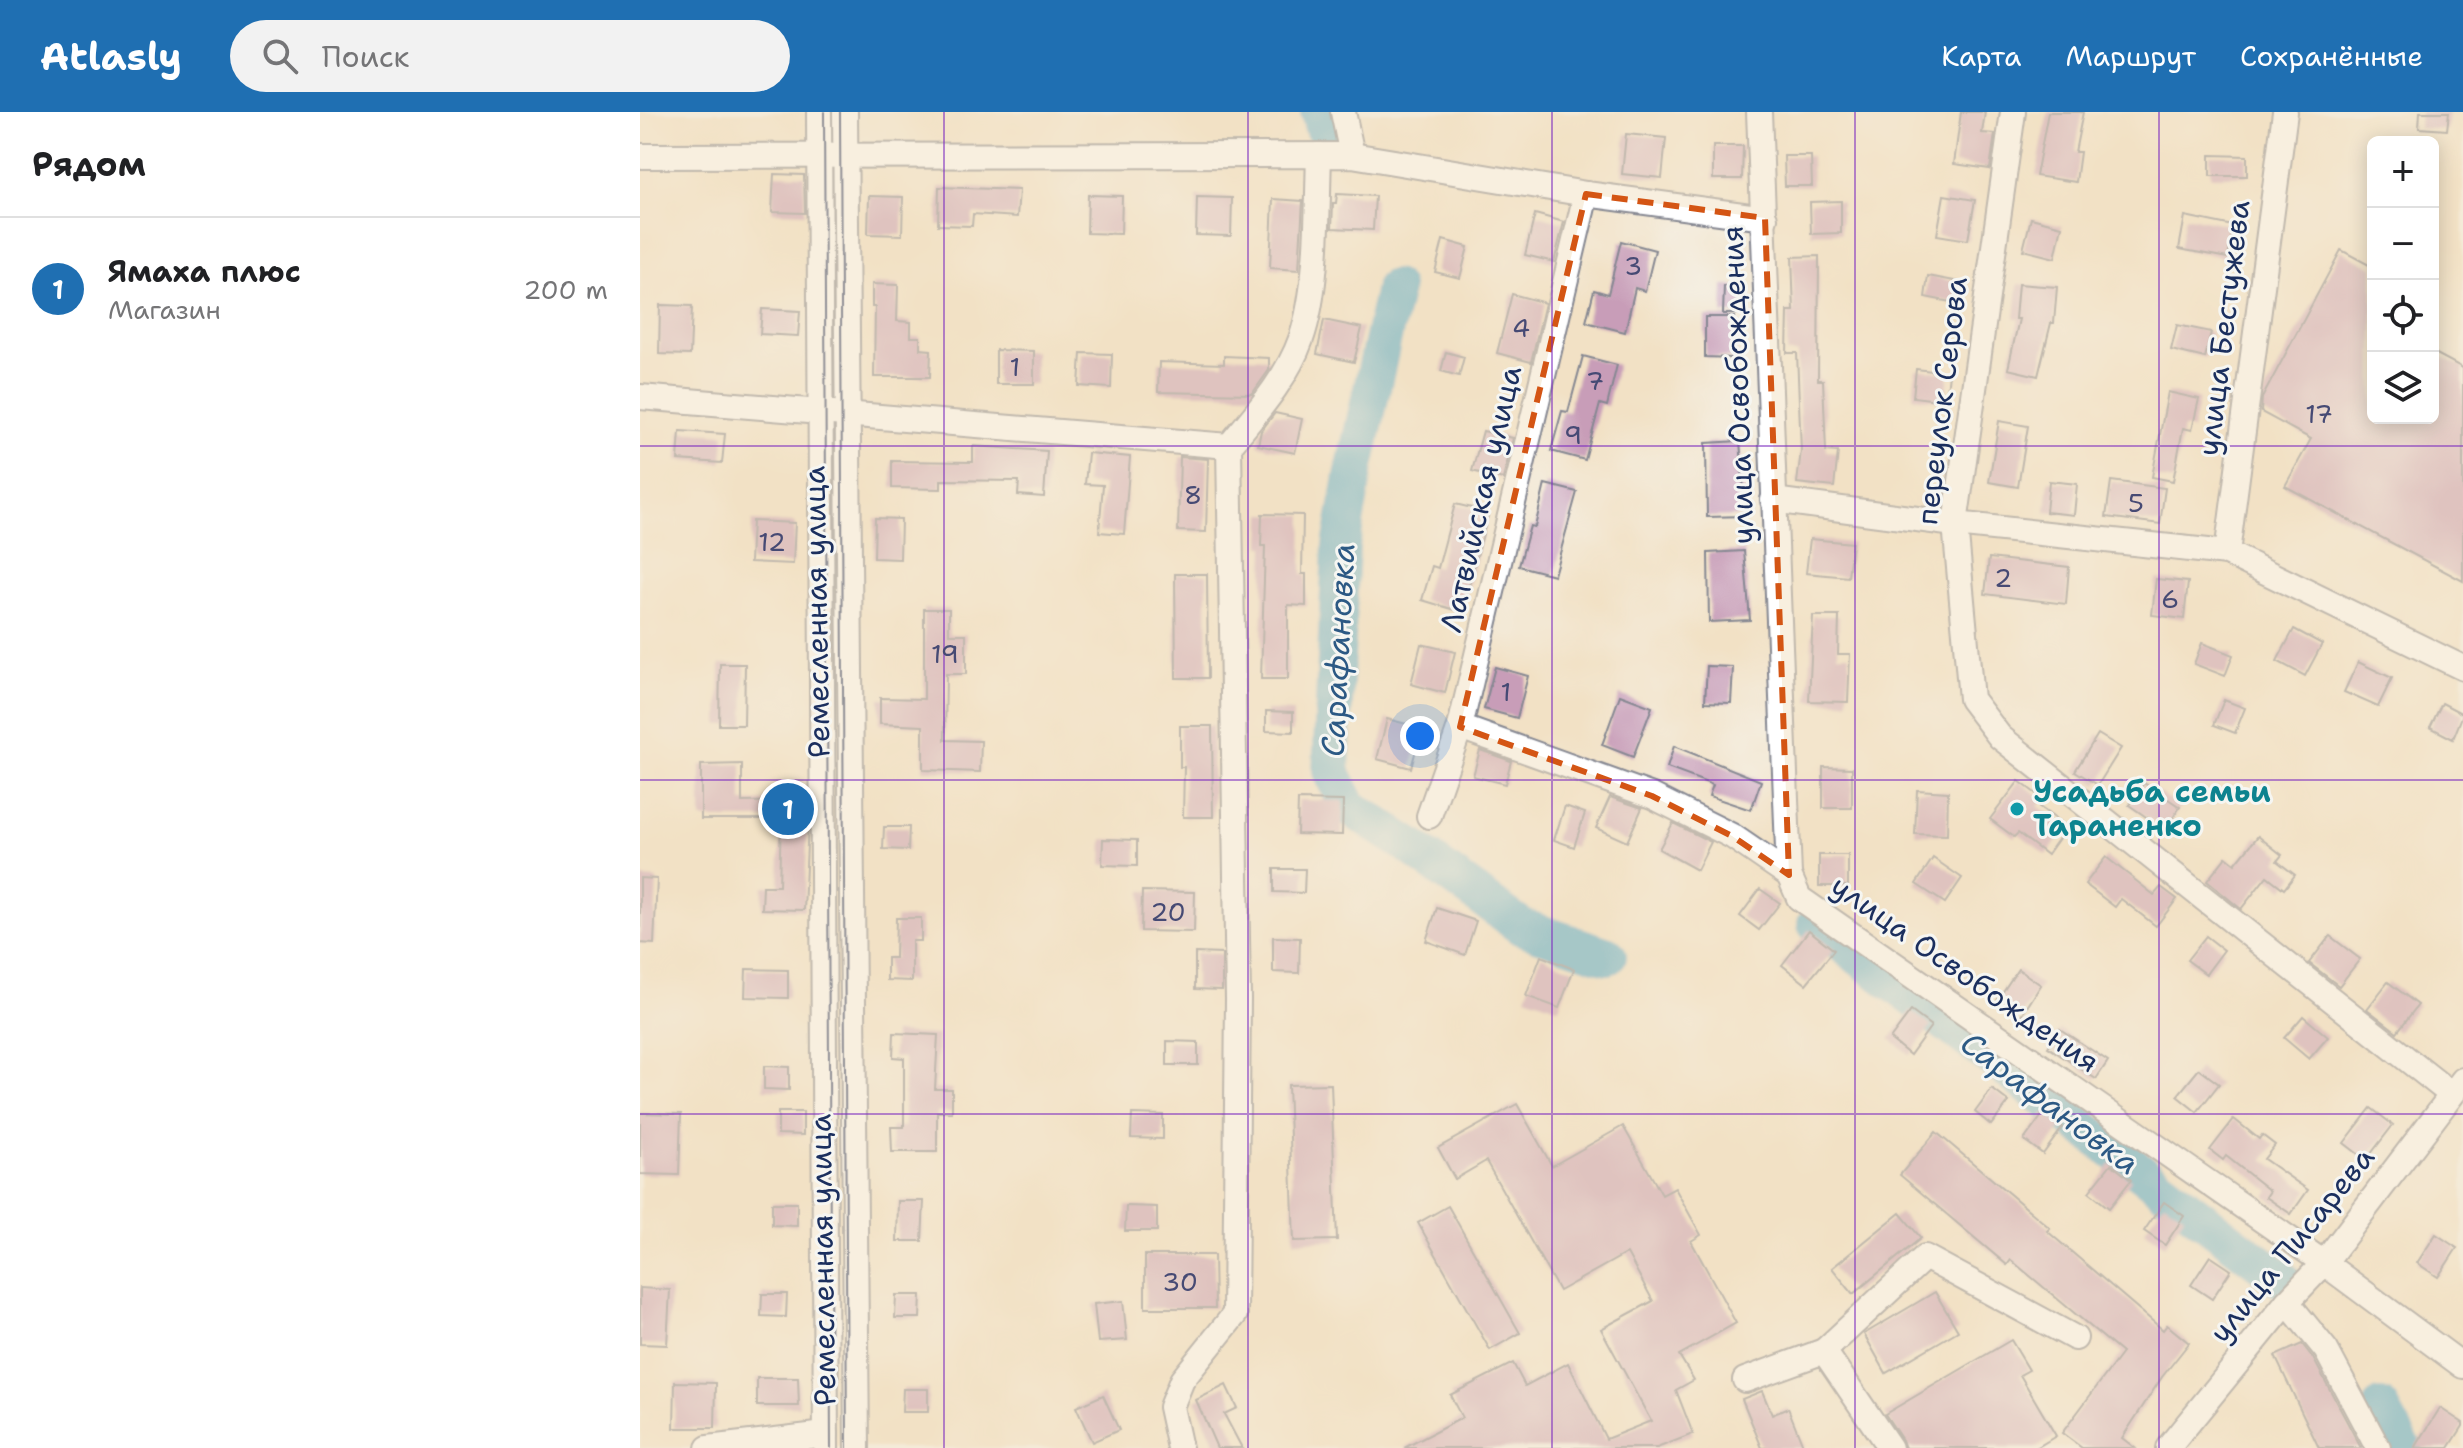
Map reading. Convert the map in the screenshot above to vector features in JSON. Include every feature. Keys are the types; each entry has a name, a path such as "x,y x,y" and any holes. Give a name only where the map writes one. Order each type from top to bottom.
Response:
{"street":[{"name":"Ремесленная улица","path":"819,112 826,1441"},
{"name":"Ремесленная улица","path":"845,112 857,1448"},
{"path":"1343,112 1352,155"},
{"name":"улица Освобождения","path":"1759,112 1789,875 1799,898 2324,1263 2463,1366"},
{"name":"переулок Серова","path":"2013,112 1955,524 1971,699 2000,737 2457,1087"},
{"name":"улица Бестужева","path":"2227,553 2285,112"},
{"path":"1180,1448 1171,1407 1182,1380 1235,1314 1238,999 1229,446 1271,394 1301,339 1313,279 1319,155"},
{"path":"640,156 1352,155 1586,194 1765,218"},
{"name":"Латвийская улица","path":"1429,816 1460,727 1586,194"},
{"path":"640,397 1229,446"},
{"path":"1773,500 1955,524 2227,553 2463,668"},
{"path":"1460,727 1652,796 1732,836 1789,875"},
{"name":"улица Писарева","path":"2168,1448 2287,1302 2324,1263 2457,1087"},
{"path":"1745,1380 1824,1351 1925,1257 2075,1338"},
{"path":"2287,1302 2326,1350 2378,1448"},
{"path":"1824,1351 1890,1448"},
{"path":"708,1448 826,1441"}],"highlighted area":[{"path":"1586,194 1765,218 1789,875 1732,836 1652,796 1460,727"}],"building":[{"path":"1961,112 1985,112 1982,133 1995,134 1990,169 1954,164"},
{"path":"2048,112 2083,112 2075,152 2080,152 2076,182 2036,176"},
{"path":"2420,112 2449,112 2447,130 2419,128"},
{"path":"1626,134 1666,138 1662,178 1622,174"},
{"path":"1713,146 1743,146 1742,179 1713,179"},
{"path":"2210,155 2247,156 2247,176 2210,176"},
{"path":"1784,156 1811,156 1812,186 1785,186"},
{"path":"774,174 804,175 805,213 772,212"},
{"path":"939,187 1019,190 1017,217 973,214 972,226 938,225"},
{"path":"1337,194 1375,196 1373,230 1332,228 1333,203 1336,203"},
{"path":"1088,195 1122,196 1121,234 1087,233"},
{"path":"1944,195 1975,200 1968,240 1937,235"},
{"path":"869,196 903,197 902,235 868,234"},
{"path":"1197,197 1232,198 1231,236 1196,235"},
{"path":"1273,199 1303,201 1299,270 1270,268"},
{"path":"1841,201 1841,233 1811,234 1810,202"},
{"path":"1535,214 1564,222 1554,262 1525,255"},
{"path":"2185,216 2233,226 2228,258 2179,249"},
{"path":"2031,218 2062,226 2055,258 2023,250"},
{"path":"1443,240 1468,247 1460,278 1435,272"},
{"path":"1621,241 1655,250 1645,291 1635,288 1625,332 1586,322 1594,290 1608,294"},
{"path":"2341,250 2367,264 2367,424 2439,424 2439,355 2463,368 2463,581 2285,486 2311,439 2261,412 2262,398"},
{"path":"1819,256 1818,380 1823,380 1826,451 1838,452 1834,487 1797,483 1801,451 1797,353 1787,353 1788,311 1794,311 1792,257"},
{"path":"1928,276 1960,282 1956,303 1925,297"},
{"path":"872,284 898,285 897,321 911,322 911,337 920,337 920,349 931,350 930,377 874,377 875,307 872,307"},
{"path":"2018,284 2057,287 2054,323 2051,323 2038,376 2008,369 2019,319 2015,319"},
{"path":"1724,286 1744,286 1743,314 1723,314"},
{"path":"1512,294 1545,303 1531,362 1497,353"},
{"path":"660,305 692,306 690,355 659,354"},
{"path":"762,309 800,311 798,336 760,334"},
{"path":"1705,317 1734,317 1733,358 1705,357"},
{"path":"1324,320 1362,328 1354,362 1317,354"},
{"path":"2177,325 2211,332 2205,358 2171,350"},
{"path":"996,350 1034,351 1034,384 996,384"},
{"path":"1446,352 1464,357 1459,376 1441,371"},
{"path":"1081,353 1112,354 1111,388 1079,386"},
{"path":"1224,356 1269,358 1269,370 1252,394 1158,392 1159,362 1224,364"},
{"path":"1583,356 1617,365 1607,406 1600,404 1585,460 1551,451 1562,411 1568,412"},
{"path":"1916,369 1949,373 1946,401 1913,397"},
{"path":"2168,392 2199,399 2192,430 2183,428 2173,481 2152,477"},
{"path":"1275,413 1302,419 1295,453 1258,445 1261,431"},
{"path":"1999,421 2028,426 2018,487 1989,482"},
{"path":"680,431 725,434 722,463 678,460"},
{"path":"1483,431 1513,438 1503,479 1472,471"},
{"path":"1740,441 1746,516 1707,517 1706,443"},
{"path":"973,446 1047,451 1044,497 1018,495 1019,481 941,480 941,489 892,488 892,461 973,462"},
{"path":"1088,453 1130,457 1124,534 1099,532 1103,485 1085,484"},
{"path":"1180,457 1208,459 1206,532 1178,531"},
{"path":"2049,481 2077,484 2074,515 2046,512"},
{"path":"2111,481 2165,488 2160,524 2106,517"},
{"path":"1545,484 1577,492 1554,575 1519,566 1530,526 1535,527"},
{"path":"1455,504 1489,512 1462,612 1422,600 1432,566 1438,568"},
{"path":"1262,514 1303,515 1302,574 1306,574 1306,606 1288,605 1288,679 1261,679 1265,546 1261,546"},
{"path":"875,518 901,519 900,559 874,558"},
{"path":"752,521 795,523 793,564 750,562"},
{"path":"1810,539 1852,543 1848,577 1806,573"},
{"path":"1744,551 1750,620 1709,622 1708,553"},
{"path":"1989,558 2069,567 2066,604 1985,594"},
{"path":"1175,574 1207,574 1208,678 1176,678"},
{"path":"2156,579 2188,582 2184,619 2152,615"},
{"path":"924,609 949,609 949,634 966,634 966,674 946,674 945,740 981,741 980,772 923,770 923,726 880,724 880,698 924,699"},
{"path":"1813,616 1839,616 1838,654 1850,654 1848,702 1809,701"},
{"path":"2294,629 2322,644 2305,676 2277,661"},
{"path":"2202,643 2233,655 2225,676 2194,664"},
{"path":"1421,644 1455,652 1445,693 1411,684"},
{"path":"2358,662 2392,678 2378,707 2344,692"},
{"path":"720,664 745,664 744,725 719,725"},
{"path":"1707,666 1733,667 1731,703 1705,702"},
{"path":"1495,667 1528,676 1517,718 1484,709"},
{"path":"1620,695 1652,707 1633,757 1602,745"},
{"path":"2224,700 2245,708 2235,733 2214,725"},
{"path":"2442,703 2463,714 2453,739 2430,727"},
{"path":"1266,711 1293,712 1293,732 1266,731"},
{"path":"1387,719 1422,728 1411,768 1377,759"},
{"path":"1180,726 1212,726 1213,817 1183,817 1184,767 1180,767"},
{"path":"2098,734 2121,748 2098,785 2075,771"},
{"path":"1674,746 1761,781 1751,810 1709,796 1713,785 1667,768"},
{"path":"1480,750 1511,761 1505,784 1473,776"},
{"path":"742,764 742,802 799,801 799,822 808,822 804,910 762,909 763,886 779,886 781,819 701,819 701,765"},
{"path":"1823,767 1852,768 1852,808 1823,808"},
{"path":"2019,781 2043,799 2038,806 2067,827 2047,855 2018,833 2014,837 1990,819"},
{"path":"2144,783 2180,807 2165,830 2129,805"},
{"path":"1917,790 1948,792 1947,835 1915,834"},
{"path":"1610,797 1642,808 1627,842 1596,828"},
{"path":"1298,800 1343,801 1342,835 1297,834"},
{"path":"1565,806 1585,813 1574,847 1554,840"},
{"path":"1673,823 1711,842 1697,870 1659,849"},
{"path":"884,827 909,827 908,850 883,849"},
{"path":"2258,836 2282,855 2277,861 2295,875 2284,889 2267,876 2241,909 2207,881 2226,857 2235,864"},
{"path":"1103,839 1137,840 1137,866 1102,865"},
{"path":"1819,855 1848,855 1848,886 1819,886"},
{"path":"2106,857 2154,895 2161,887 2177,899 2156,926 2121,899 2115,907 2085,884"},
{"path":"1933,858 1962,878 1945,903 1916,884"},
{"path":"1274,869 1305,869 1304,893 1274,892"},
{"path":"640,878 657,879 654,944 640,943"},
{"path":"1760,889 1780,903 1759,930 1740,916"},
{"path":"1142,891 1195,892 1194,932 1141,931"},
{"path":"1437,908 1476,921 1465,955 1426,941"},
{"path":"896,918 921,918 921,941 912,941 912,981 887,980 887,958 895,958"},
{"path":"1809,930 1834,950 1806,984 1782,965"},
{"path":"2206,936 2224,950 2206,974 2187,960"},
{"path":"2330,936 2360,959 2339,986 2309,963"},
{"path":"1273,937 1300,938 1299,973 1273,972"},
{"path":"1195,953 1222,954 1222,990 1195,989"},
{"path":"1541,956 1574,969 1559,1008 1526,996"},
{"path":"746,969 788,970 788,998 745,997"},
{"path":"2018,969 2041,985 2020,1018 1996,1002"},
{"path":"2388,982 2418,1005 2397,1032 2367,1009"},
{"path":"1911,1011 1931,1026 1910,1055 1890,1039"},
{"path":"2303,1016 2328,1037 2309,1059 2284,1038"},
{"path":"2060,1029 2108,1061 2096,1079 2048,1047"},
{"path":"894,1033 938,1035 935,1089 952,1089 952,1112 937,1112 937,1152 892,1152 891,1127 904,1127 904,1058 893,1057"},
{"path":"1167,1041 1198,1042 1198,1065 1167,1065"},
{"path":"764,1066 789,1067 789,1090 764,1089"},
{"path":"2199,1069 2219,1084 2197,1112 2177,1096"},
{"path":"1331,1084 1337,1240 1294,1241 1288,1085"},
{"path":"1992,1089 2009,1102 1991,1125 1975,1112"},
{"path":"1517,1104 1552,1166 1623,1126 1662,1195 1675,1188 1701,1235 1691,1241 1736,1323 1679,1355 1694,1380 1676,1390 1693,1434 1657,1448 1404,1448 1462,1418 1450,1395 1513,1363 1525,1386 1568,1363 1606,1439 1651,1421 1601,1329 1653,1301 1627,1253 1559,1291 1486,1161 1455,1179 1438,1148"},
{"path":"2371,1108 2393,1125 2366,1160 2344,1143"},
{"path":"778,1112 803,1112 803,1135 778,1134"},
{"path":"640,1113 681,1114 679,1175 640,1174"},
{"path":"2044,1113 2063,1127 2043,1154 2024,1140"},
{"path":"1132,1114 1163,1115 1163,1139 1131,1138"},
{"path":"2234,1119 2259,1139 2262,1135 2275,1145 2264,1159 2308,1190 2291,1214 2266,1197 2270,1191 2226,1156 2223,1160 2210,1150"},
{"path":"1936,1132 2050,1228 2047,1231 2163,1330 2167,1325 2189,1343 2162,1377 2122,1438 2135,1448 2082,1448 2062,1433 2122,1353 2011,1260 2007,1265 1900,1175"},
{"path":"2111,1164 2131,1180 2109,1208 2089,1192"},
{"path":"898,1201 924,1201 922,1241 897,1241"},
{"path":"2164,1202 2184,1216 2165,1245 2144,1231"},
{"path":"772,1203 797,1203 797,1226 772,1225"},
{"path":"1126,1206 1157,1207 1157,1231 1125,1231"},
{"path":"1448,1206 1520,1333 1490,1350 1418,1223"},
{"path":"1900,1213 1921,1238 1853,1294 1832,1268"},
{"path":"2436,1234 2457,1248 2438,1277 2417,1263"},
{"path":"1145,1255 1214,1255 1215,1308 1145,1308"},
{"path":"2210,1256 2231,1270 2212,1299 2191,1285"},
{"path":"640,1288 670,1290 667,1345 640,1344"},
{"path":"1935,1292 1958,1331 1886,1373 1864,1334"},
{"path":"762,1294 787,1294 786,1317 761,1316"},
{"path":"896,1295 921,1295 920,1318 895,1318"},
{"path":"1123,1301 1127,1340 1098,1342 1094,1304"},
{"path":"2011,1340 2029,1370 2020,1375 2056,1436 2036,1448 1905,1448 1885,1414"},
{"path":"2302,1344 2313,1358 2361,1448 2319,1448 2275,1356"},
{"path":"757,1378 798,1378 799,1406 757,1406"},
{"path":"675,1382 716,1383 715,1428 674,1428"},
{"path":"1226,1385 1237,1408 1224,1414 1242,1448 1217,1448 1196,1400"},
{"path":"903,1389 928,1389 928,1412 902,1412"},
{"path":"1762,1391 1772,1415 1788,1408 1804,1448 1762,1448 1742,1399"},
{"path":"1103,1395 1119,1430 1092,1442 1076,1407"},
{"path":"2440,1408 2463,1426 2449,1448 2415,1448"}],"waterway":[{"name":"Сарафановка","path":"1319,112 1323,128"},
{"name":"Сарафановка","path":"1394,288 1341,546 1331,771 1349,807 1410,846 1522,927 1608,956"},
{"name":"Сарафановка","path":"1816,924 2284,1281"},
{"name":"Сарафановка","path":"2381,1408 2403,1448"}],"tram line":[{"path":"824,112 831,1448"},
{"path":"840,112 847,1448"}],"place":[{"name":"Ямаха плюс","path":"788,809"},
{"name":"Усадьба семьи Тараненко","path":"2017,809"}]}
